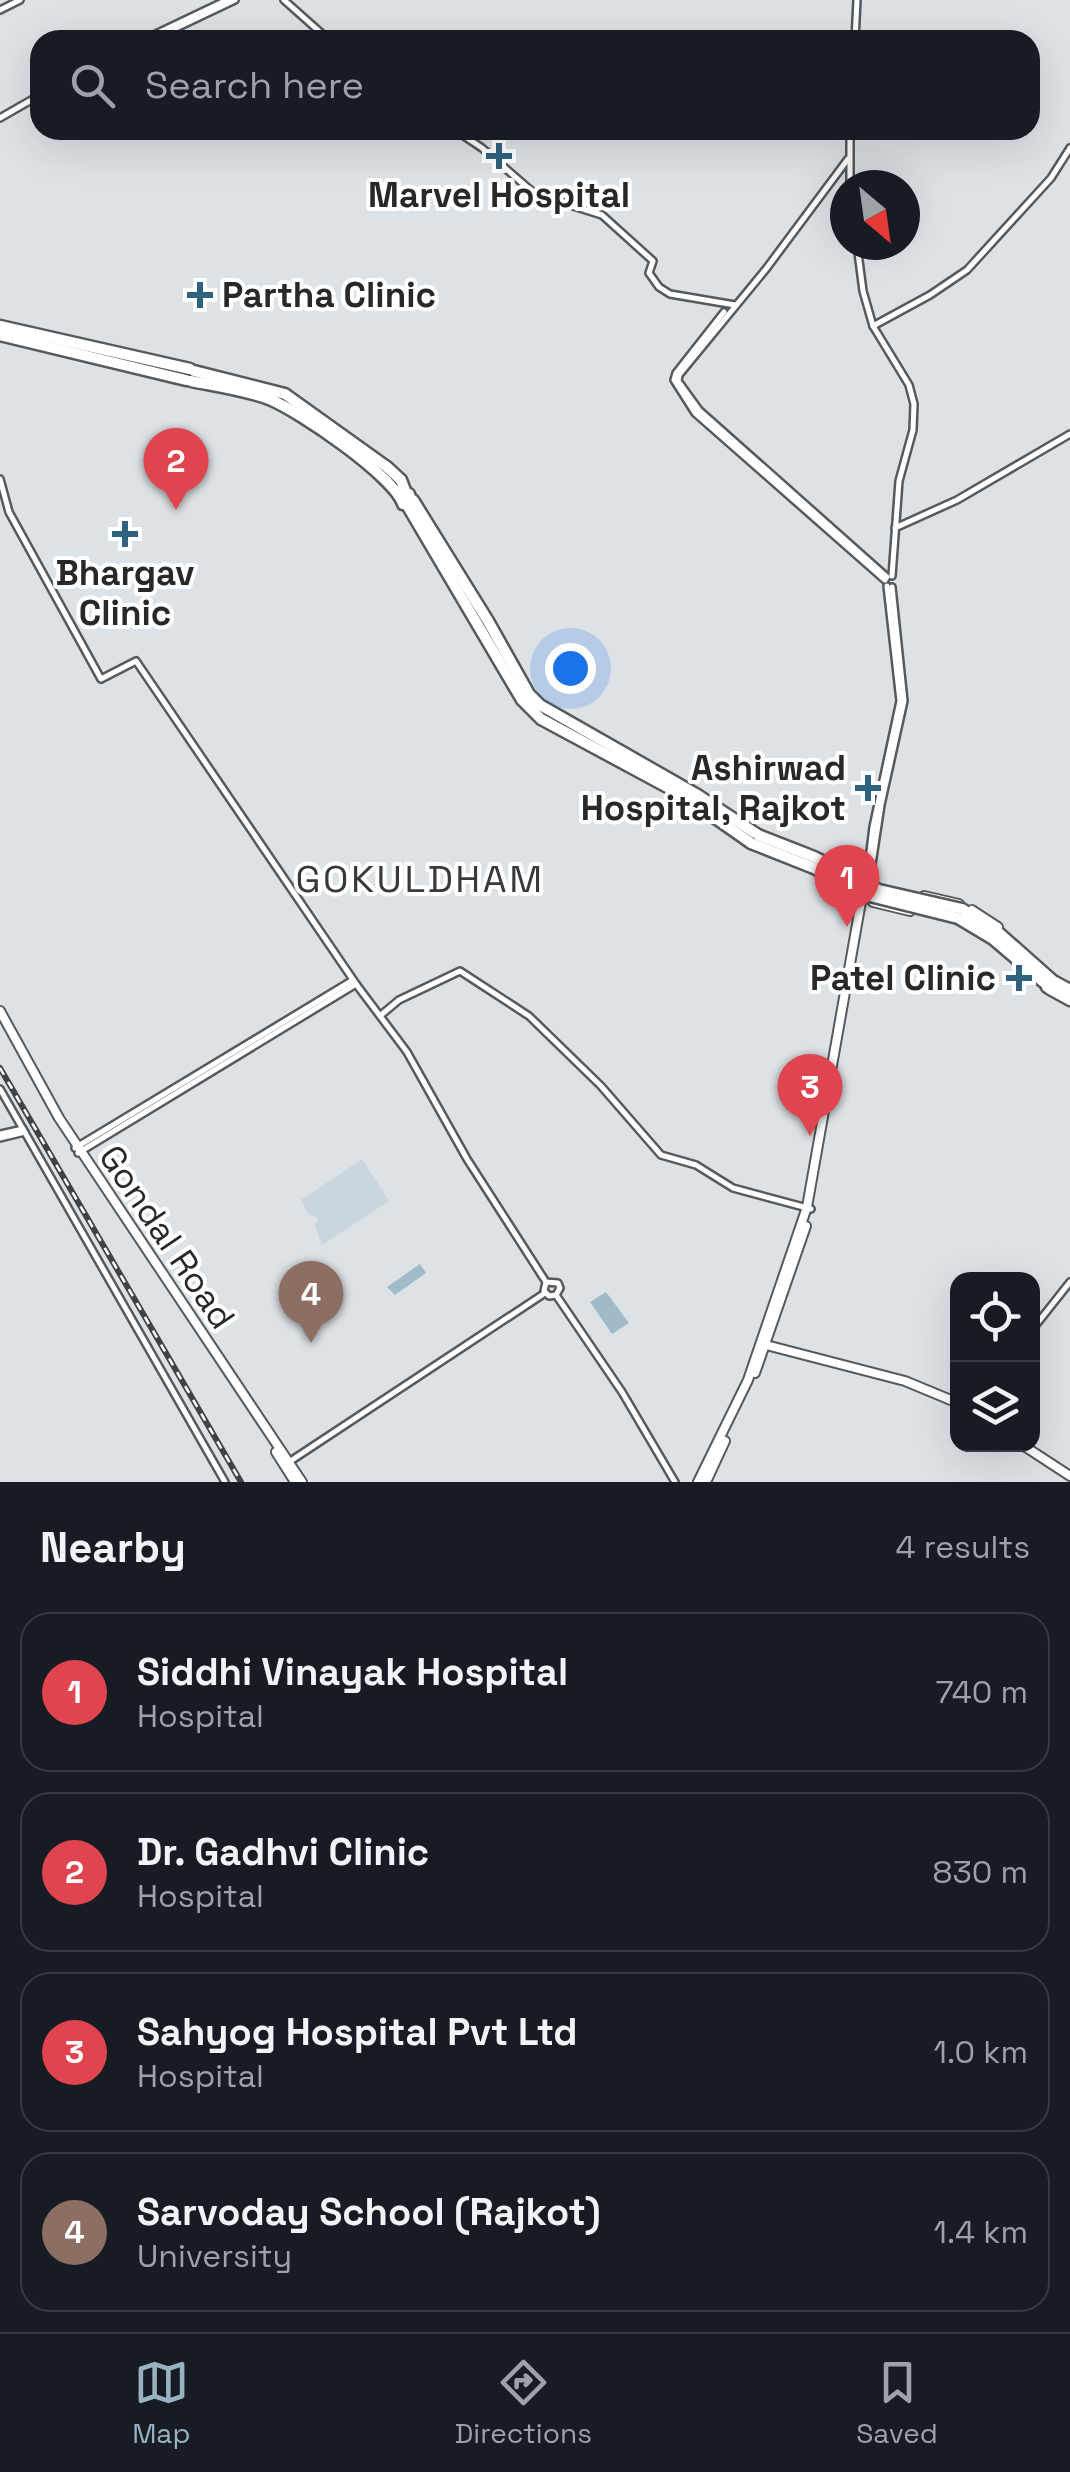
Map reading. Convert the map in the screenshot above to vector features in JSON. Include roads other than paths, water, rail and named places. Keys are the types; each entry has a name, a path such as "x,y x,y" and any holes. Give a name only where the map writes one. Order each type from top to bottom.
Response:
{"highway":[{"path":"0,326 190,375 286,408 380,472 407,499 522,700 540,719 584,736 754,839 814,857 880,890 960,913 1009,947 1070,1000"},
{"path":"0,335 190,375"},
{"path":"1051,984 1070,990"}],"main road":[{"path":"723,818 816,853 867,884 960,904 996,925 1009,947"},
{"path":"723,818 726,830 746,844 891,908 953,920 1009,947"},
{"path":"706,1482 764,1345 809,1208 864,896 858,888 867,884"},
{"name":"Gondal Road","path":"0,1015 78,1150"},
{"name":"Gondal Road","path":"0,1015 78,1150 299,1482"},
{"path":"764,1345 905,1381 950,1400"},
{"path":"698,1482 764,1345"},
{"path":"1033,1452 1070,1476"}],"street":[{"path":"0,10 20,0"},
{"path":"164,30 227,0"},
{"path":"172,30 235,0"},
{"path":"284,0 318,30"},
{"path":"856,30 858,0"},
{"path":"0,118 30,101"},
{"path":"470,140 535,194 589,209 610,220 653,261 649,274 665,292 732,305"},
{"path":"849,140 849,170"},
{"path":"873,326 946,285 973,264 1050,178 1070,148"},
{"path":"848,159 679,374 679,385 698,410 889,580"},
{"path":"859,260 873,326 908,385 914,404 912,430 900,470 889,580 900,701 873,827 867,884"},
{"path":"895,528 957,500 1070,434"},
{"path":"0,479 9,512 100,678 136,662 354,982 407,1052 467,1159 546,1282 545,1293"},
{"path":"380,1016 400,1000 460,972 529,1016 602,1086 661,1156 696,1166 733,1188 809,1208"},
{"path":"78,1150 354,982"},
{"path":"0,1089 226,1482"},
{"path":"0,1136 24,1130"},
{"path":"546,1282 558,1283 556,1295"},
{"path":"1040,1320 1070,1282"},
{"path":"286,1464 545,1293 556,1295 622,1392 675,1482"}],"railway":[{"path":"0,1068 241,1482"}],"place":[{"name":"Marvel Hospital","path":"499,156"},
{"name":"Partha Clinic","path":"200,295"},
{"name":"Dr. Gadhvi Clinic","path":"176,510"},
{"name":"Bhargav Clinic","path":"125,534"},
{"name":"Ashirwad Hospital, Rajkot","path":"868,788"},
{"name":"Siddhi Vinayak Hospital","path":"847,927"},
{"name":"Patel Clinic","path":"1019,978"},
{"name":"Sahyog Hospital Pvt Ltd","path":"810,1136"},
{"name":"Sarvoday School (Rajkot)","path":"311,1343"}],"district":[{"name":"GOKULDHAM","path":"420,879"}]}
